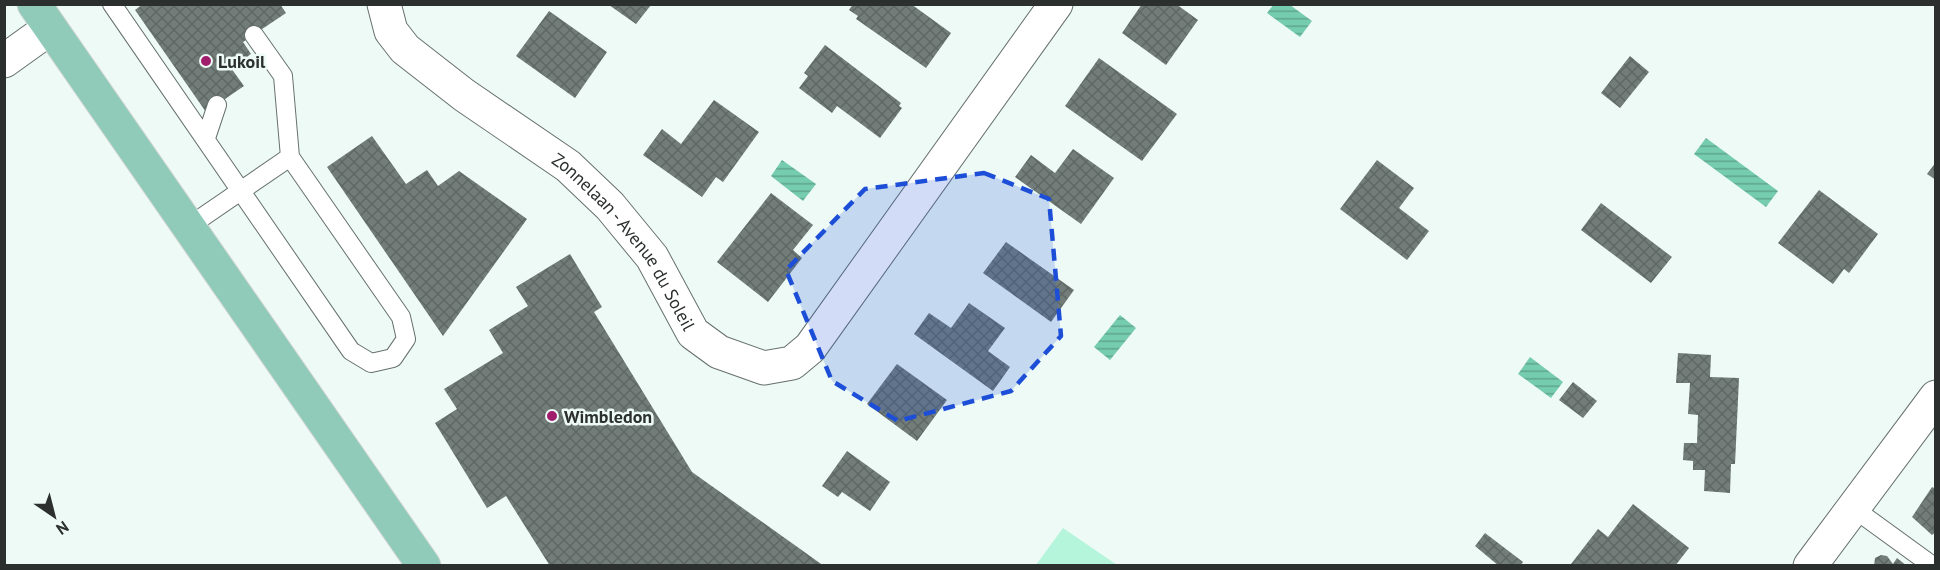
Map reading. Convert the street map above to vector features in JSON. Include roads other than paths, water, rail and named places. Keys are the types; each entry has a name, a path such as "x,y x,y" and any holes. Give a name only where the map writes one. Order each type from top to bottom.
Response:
{"main road":[{"path":"42,16 424,566"}],"street":[{"name":"Zonnelaan - Avenue du Soleil","path":"384,4 391,31 405,49 464,96 568,166 610,206 652,257 693,333 719,352 764,368 792,363 810,348 1056,4"},
{"path":"4,61 42,16"},
{"path":"1810,566 1935,397"}],"lane":[{"path":"112,4 351,351 371,363 393,358 406,339 401,317 290,157 283,76 254,35"},
{"path":"206,138 217,105"},
{"path":"188,227 290,157"},
{"path":"1853,508 1933,566"}],"place":[{"name":"Lukoil","path":"206,61"},
{"name":"Wimbledon","path":"552,416"}]}
